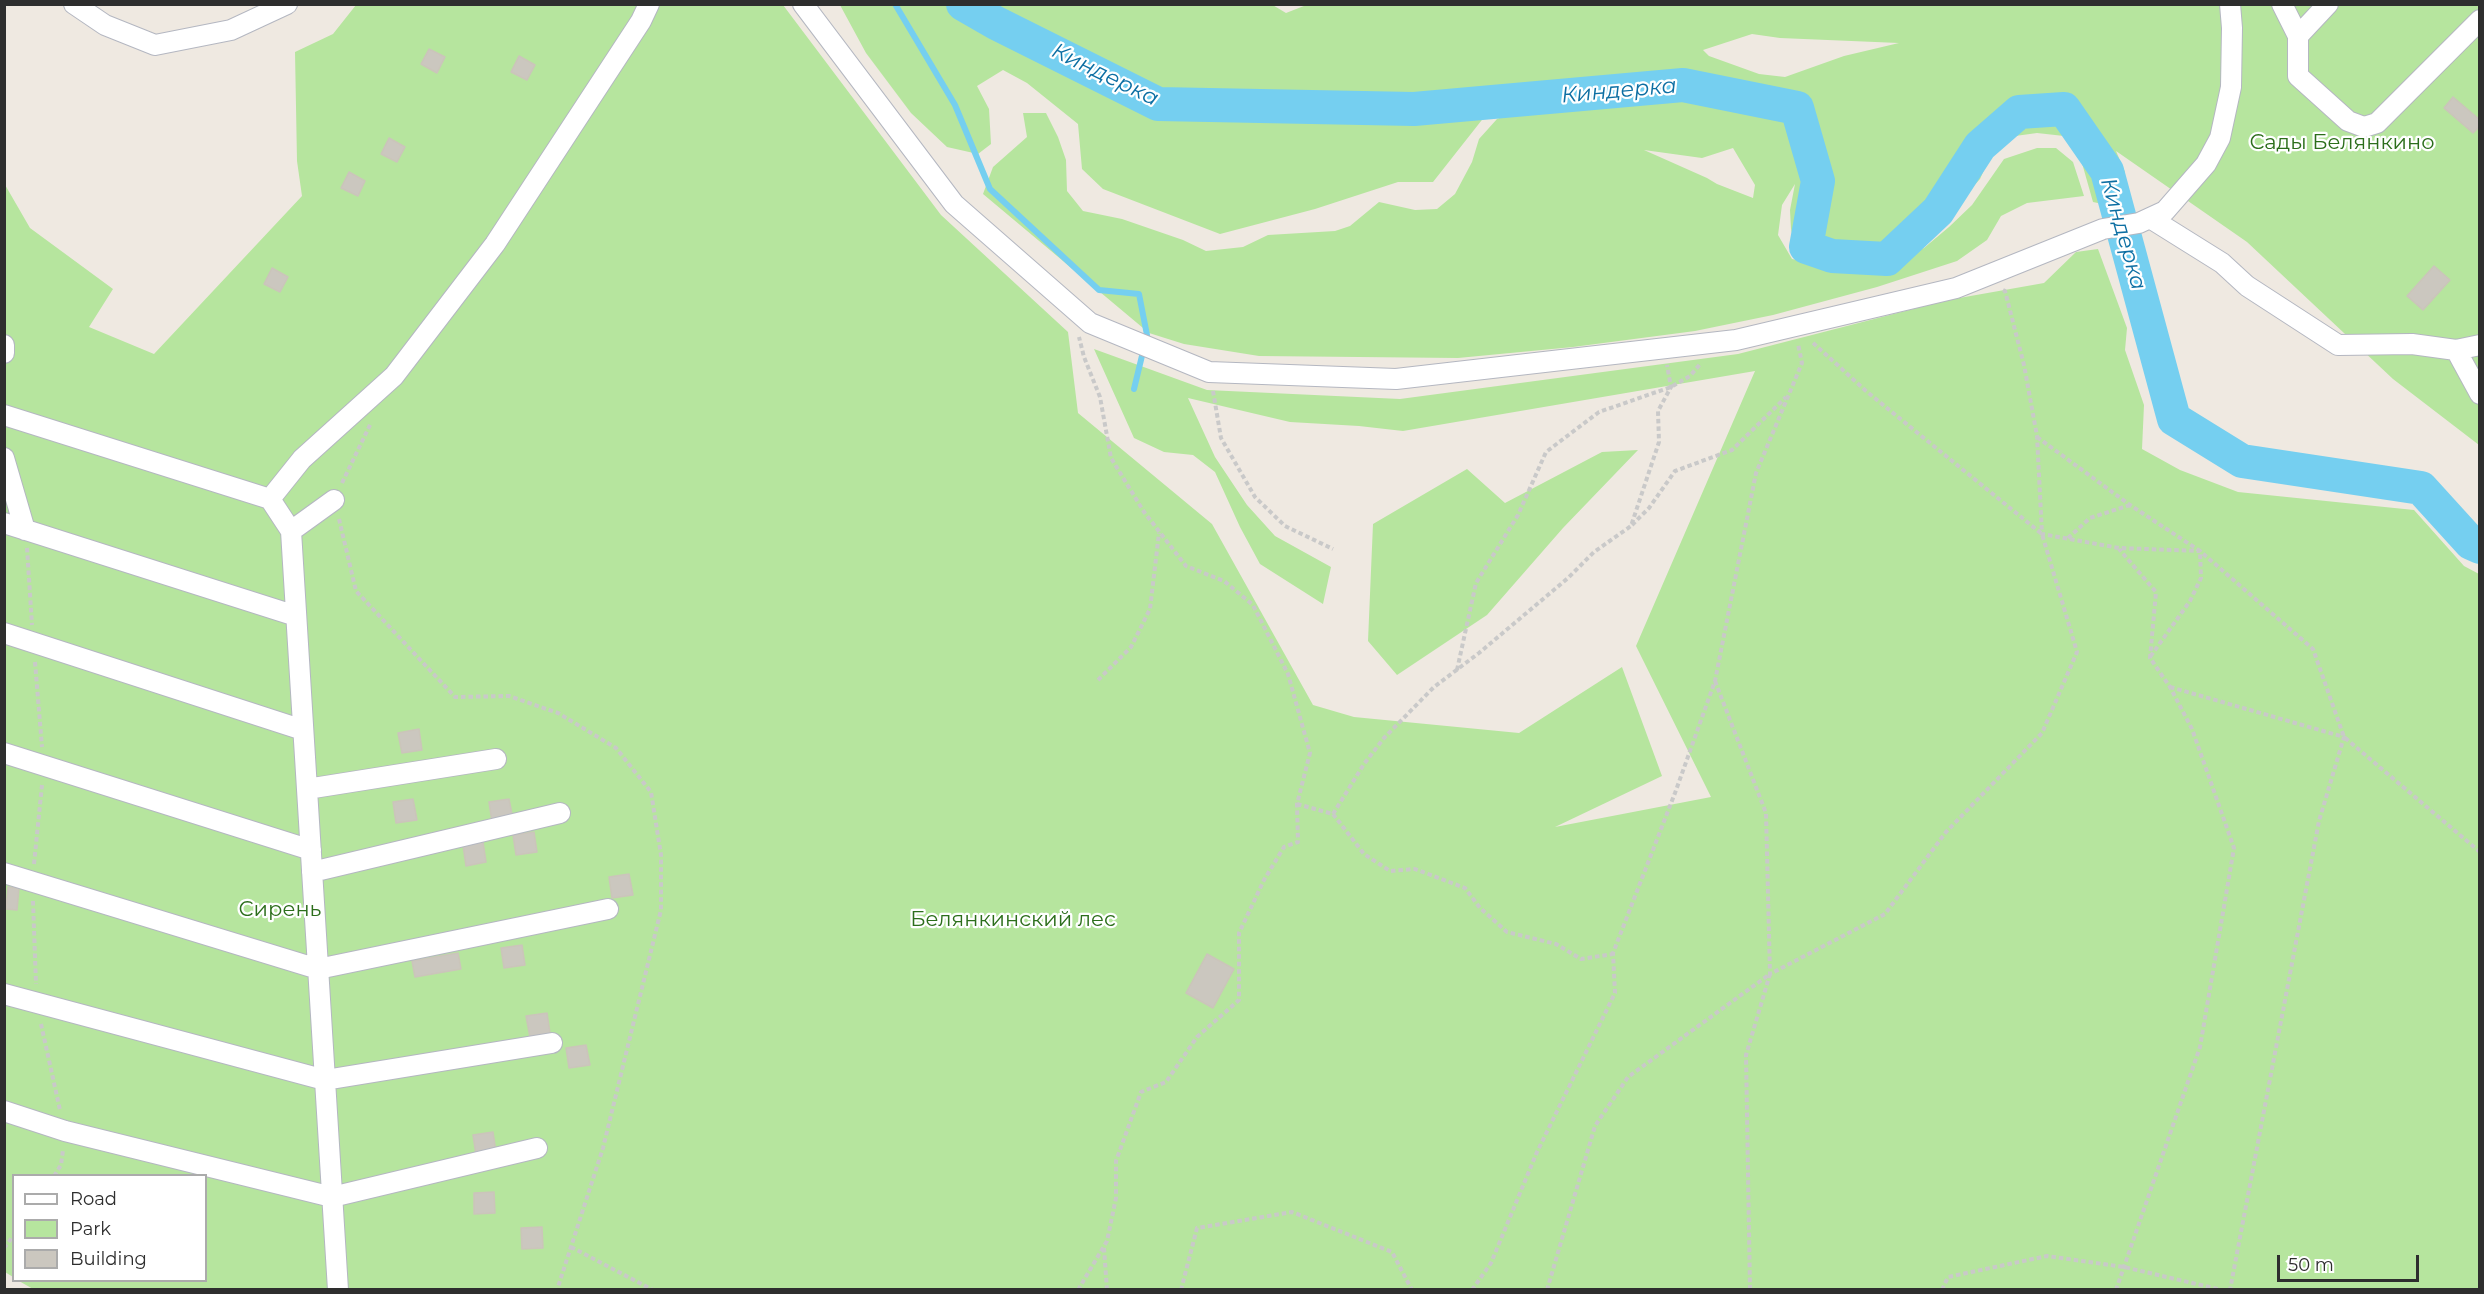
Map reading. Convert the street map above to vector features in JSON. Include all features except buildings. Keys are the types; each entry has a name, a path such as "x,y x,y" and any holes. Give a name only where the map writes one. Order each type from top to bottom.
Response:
{"street":[{"path":"74,4 105,25 155,45 231,30 287,4"},
{"path":"270,499 302,459 394,376 495,244 641,21 649,4"},
{"path":"803,4 954,204 1090,323 1209,372 1396,380 1720,342 1956,288 2103,229 2144,221 2165,211 2206,164 2220,138 2231,87 2230,4"},
{"path":"2282,4 2298,36 2298,76 2348,121 2364,128 2378,123 2480,20"},
{"path":"2298,36 2328,4"},
{"path":"2144,221 2222,263 2247,286 2337,345 2412,344 2456,350 2480,345"},
{"path":"4,345 4,353"},
{"path":"2456,350 2480,394"},
{"path":"4,415 270,499 291,531 338,1290"},
{"path":"4,458 25,530"},
{"path":"291,531 334,500"},
{"path":"4,523 296,616"},
{"path":"4,633 303,730"},
{"path":"4,753 311,850"},
{"path":"307,789 496,759"},
{"path":"312,872 560,813"},
{"path":"4,873 318,969 608,909"},
{"path":"4,994 36,1005 325,1080 552,1043"},
{"path":"4,1111 65,1131 332,1197 537,1148"}],"path":[{"path":"1547,1290 1595,1126 1628,1077 1770,974 1885,914 1946,832 2042,733 2077,652 2042,534 2037,436 2024,365 2005,291 1981,279"},
{"path":"1072,307 1083,357 1100,397 1111,458 1144,512 1186,566 1224,581 1253,605 1288,674 1310,753 1297,804 1298,842 1284,847 1264,880 1239,933 1239,1000 1197,1037 1166,1082 1141,1092 1116,1161 1116,1198 1107,1241 1078,1290"},
{"path":"1472,1290 1491,1263 1537,1152 1616,993 1613,954 1715,681 1756,473 1802,363 1795,326"},
{"path":"1795,326 1866,391 2042,534 2119,548 2200,551"},
{"path":"1456,670 1476,583 1518,515 1546,452 1599,412 1671,387 1690,376 1720,342"},
{"path":"1631,525 1659,441 1658,411 1671,387 1665,349"},
{"path":"1209,372 1221,438 1255,496 1285,526 1333,549"},
{"path":"1333,814 1364,764 1384,738 1434,687 1568,578 1594,552 1631,525 1649,508 1675,471 1732,450 1789,394"},
{"path":"374,417 334,500 356,591 455,697 509,696 558,713 616,748 651,792 661,855 661,910 603,1148 557,1290"},
{"path":"2037,436 2130,504 2200,551 2313,649 2344,737 2319,821 2230,1290"},
{"path":"2067,538 2090,518 2130,504"},
{"path":"25,530 43,766 33,882 36,1005 65,1131 61,1165 55,1174"},
{"path":"1098,680 1131,647 1150,609 1160,532"},
{"path":"2116,1290 2200,1047 2234,848 2192,729 2170,687 2150,658 2156,592 2119,548"},
{"path":"2150,658 2190,601 2200,578 2200,551"},
{"path":"1715,681 1766,813 1770,974 1746,1055 1750,1290"},
{"path":"2170,687 2344,737 2480,852"},
{"path":"1297,804 1333,814 1364,854 1390,871 1415,869 1465,888 1480,908 1508,932 1556,944 1581,959 1613,954"},
{"path":"1180,1290 1197,1228 1292,1212 1392,1252 1412,1290"},
{"path":"571,1246 653,1290"},
{"path":"1104,1247 1107,1290"},
{"path":"1942,1290 1948,1277 2048,1256 2124,1267 2222,1290"}],"green space":[{"name":"Сады Белянкино","path":"1271,4 1286,13 1309,4 2479,5 2479,445 2393,379 2247,242 2116,151 2125,172 2125,202 2107,205 2093,202 2080,156 2064,136 2037,133 2008,137 1992,152 1980,179 1934,230 1890,264 1924,248 1949,227 1972,205 2004,159 2037,148 2056,148 2073,162 2084,196 2027,203 2001,216 1987,240 1957,261 1877,287 1773,315 1695,331 1573,347 1458,358 1259,356 1184,344 1149,333 983,194 993,167 1027,137 1023,113 1046,113 1066,160 1067,191 1083,211 1122,219 1183,240 1206,251 1243,247 1268,235 1335,231 1350,226 1379,202 1415,210 1437,209 1455,194 1472,162 1479,139 1497,119 1509,114 1485,116 1433,182 1398,182 1315,209 1220,234 1103,189 1082,169 1078,124 1027,83 1003,70 977,86 989,109 991,144 978,154 947,147 911,113 866,53 840,5","holes":["1752,34 1780,38 1899,43 1844,56 1785,77 1759,74 1709,56 1703,50","1733,148 1755,185 1753,198 1644,150 1702,158","1795,184 1790,210 1791,229 1794,243 1801,250 1831,261 1885,267 1877,271 1826,266 1792,259 1778,235 1782,205"]},
{"path":"356,5 783,5 941,215 1068,332 1078,413 1212,524 1313,705 1354,717 1519,733 1622,667 1662,776 1555,827 1711,797 1636,646 1755,371 1403,431 1290,422 1188,398 1215,457 1247,505 1275,536 1331,567 1323,604 1260,564 1215,472 1193,455 1164,452 1134,438 1094,349 1207,390 1400,399 1738,354 1948,300 2044,283 2076,252 2098,249 2127,328 2125,350 2144,405 2142,449 2180,470 2238,492 2414,510 2464,566 2479,574 2479,1289 33,1289 21,1282 207,1282 207,1174 12,1174 12,1276 5,1272 4,183 30,228 113,289 89,327 154,354 302,196 297,161 295,52 333,34"},
{"path":"1638,450 1563,528 1487,615 1397,675 1368,641 1373,524 1467,469 1505,503 1602,452"}],"waterway":[{"path":"895,4 955,105 990,189 1099,290 1139,294 1147,335 1134,389"},
{"name":"Киндерка","path":"963,4 996,23 1158,104 1414,109 1683,85 1797,108 1818,181 1806,247 1832,256 1887,259 1938,211 1980,146 2019,112 2064,109 2107,171 2174,419 2242,461 2421,488 2471,543 2480,547"}],"park label":[{"name":"Сирень","path":"280,910"},
{"name":"Белянкинский лес","path":"1013,920"}]}
